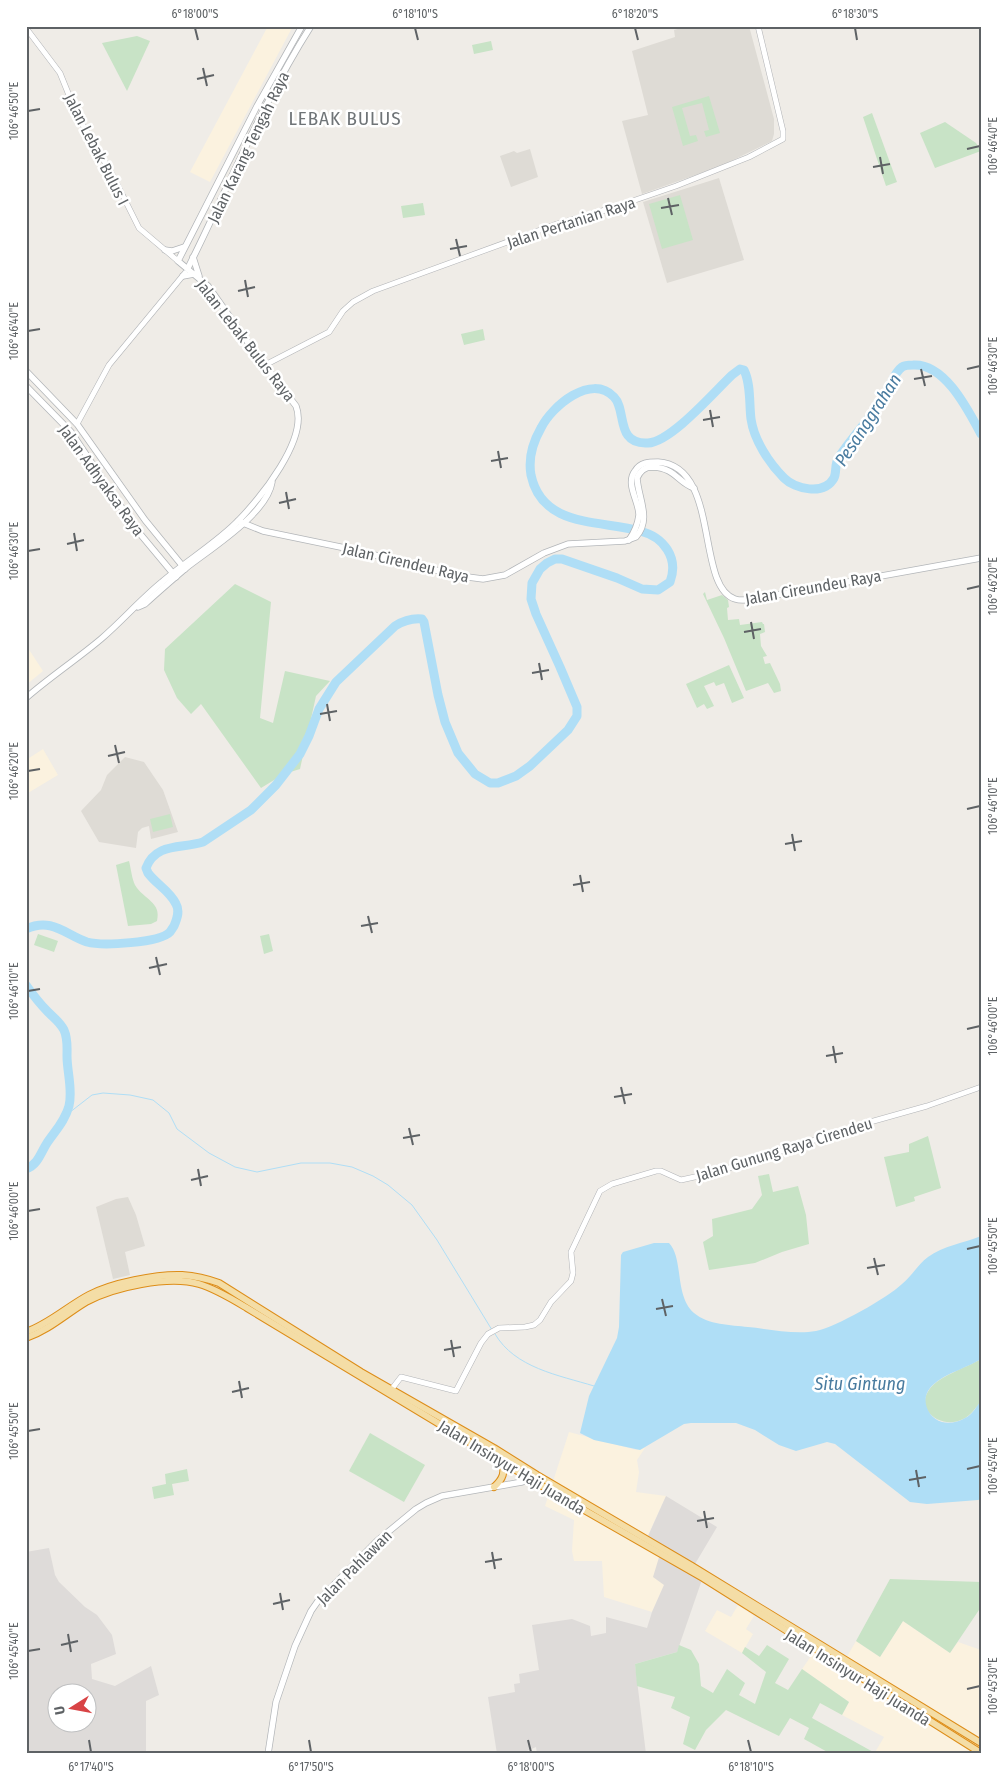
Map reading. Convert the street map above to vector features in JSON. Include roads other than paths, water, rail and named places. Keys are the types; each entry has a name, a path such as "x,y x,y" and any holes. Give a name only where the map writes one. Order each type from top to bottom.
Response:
{"highway":[{"name":"Jalan Insinyur Haji Juanda","path":"26,1332 38,1327 78,1301 113,1286 151,1278 188,1276 219,1283 391,1390 494,1448 534,1477 703,1578 981,1753"},
{"name":"Jalan Insinyur Haji Juanda","path":"26,1338 40,1332 82,1305 102,1295 168,1281 199,1284 228,1297 359,1377 501,1460 692,1566 981,1743"},
{"path":"494,1487 501,1481 504,1475 504,1467 501,1460"}],"main road":[{"name":"Jalan Karang Tengah Raya","path":"178,261 257,106 302,26"},
{"name":"Jalan Karang Tengah Raya","path":"188,268 245,147 311,26"},
{"path":"165,250 172,251 184,248"},
{"path":"193,257 201,279"},
{"name":"Jalan Lebak Bulus Raya","path":"26,698 101,639 136,608 142,599 174,575 182,564 241,522 272,482 283,464 294,439 299,424 296,406 208,286 178,261"},
{"path":"183,276 194,274"},
{"name":"Jalan Adhyaksa Raya","path":"26,371 77,424 144,520 182,564"},
{"name":"Jalan Adhyaksa Raya","path":"26,386 71,432 136,529 174,575"},
{"name":"Jalan Cirendeu Raya","path":"241,522 263,531 483,580 505,575 544,553 568,544 629,540 636,533 639,524 632,482 633,473 639,466 649,462 662,463 673,467 690,480 694,488"},
{"name":"Jalan Cireundeu Raya","path":"694,488 718,580 727,594 736,600 754,600 981,558"},
{"path":"167,566 182,564"},
{"name":"Jalan Pahlawan","path":"268,1754 276,1702 295,1646 311,1611 318,1601 378,1541 421,1506 442,1496 494,1487 534,1477"}],"street":[{"name":"Jalan Pertanian Raya","path":"265,365 328,332 343,311 353,302 373,291 554,225 676,186 750,157 783,139 766,55 758,26"},
{"name":"Jalan Lebak Bulus I","path":"26,28 60,73 77,115 113,176 138,228 178,261"},
{"name":"Jalan Adhyaksa Raya","path":"77,424 109,366 188,268"},
{"name":"Jalan Gunung Raya Cirendeu","path":"391,1390 401,1377 456,1391 481,1343 490,1332 504,1327 534,1325 540,1320 558,1295 568,1286 573,1277 571,1252 600,1191 609,1185 656,1171 661,1171 681,1180 699,1176 740,1165 863,1124 927,1106 981,1086"}],"water":[{"name":"Situ Gintung","path":"981,1236 981,1359 947,1375 935,1383 927,1393 926,1403 929,1413 933,1417 948,1423 957,1422 967,1417 981,1401 981,1499 927,1504 910,1502 835,1444 827,1442 796,1451 779,1445 755,1430 736,1423 684,1424 640,1450 594,1440 580,1433 589,1396 617,1338 621,1255 623,1252 654,1243 669,1243 674,1250 684,1297 694,1313 706,1320 727,1325 808,1332 836,1324 873,1304 895,1290 924,1260 934,1253"}],"waterway":[{"name":"Pesanggrahan","path":"26,929 35,926 51,926 87,942 105,944 155,939 170,932 177,918 177,907 170,895 148,873 146,868 150,860 163,850 203,842 251,810 276,785 300,754 319,709 336,682 395,626 404,621 422,619 424,622 445,722 458,753 475,774 490,783 498,783 516,776 530,766 568,730 577,716 577,707 531,599 532,583 540,569 555,559 562,559 617,578 642,589 658,590 670,582 672,573 671,557 662,543 656,538 640,531 575,519 547,505 537,492 530,469 531,456 538,433 554,410 573,395 584,390 605,391 614,397 618,403 626,433 638,442 648,443 657,440 680,426 732,375 740,369 744,370 749,387 751,419 755,435 763,451 784,478 795,485 809,489 824,487 834,478 839,457 877,407 897,372 904,366 925,366 945,380 962,401 981,434"},
{"name":"Pesanggrahan","path":"26,985 39,1003 59,1022 64,1030 67,1040 67,1062 70,1081 70,1100 67,1111 34,1165 26,1169"},
{"path":"65,1116 92,1095 103,1093 130,1095 153,1100 169,1113 177,1129 209,1153 235,1167 257,1172 301,1163 330,1163 352,1167 373,1176 388,1185 412,1205 437,1240 492,1330"},
{"path":"495,1334 514,1355 538,1369 594,1386"}],"district":[{"name":"LEBAK BULUS","path":"345,118"}]}
